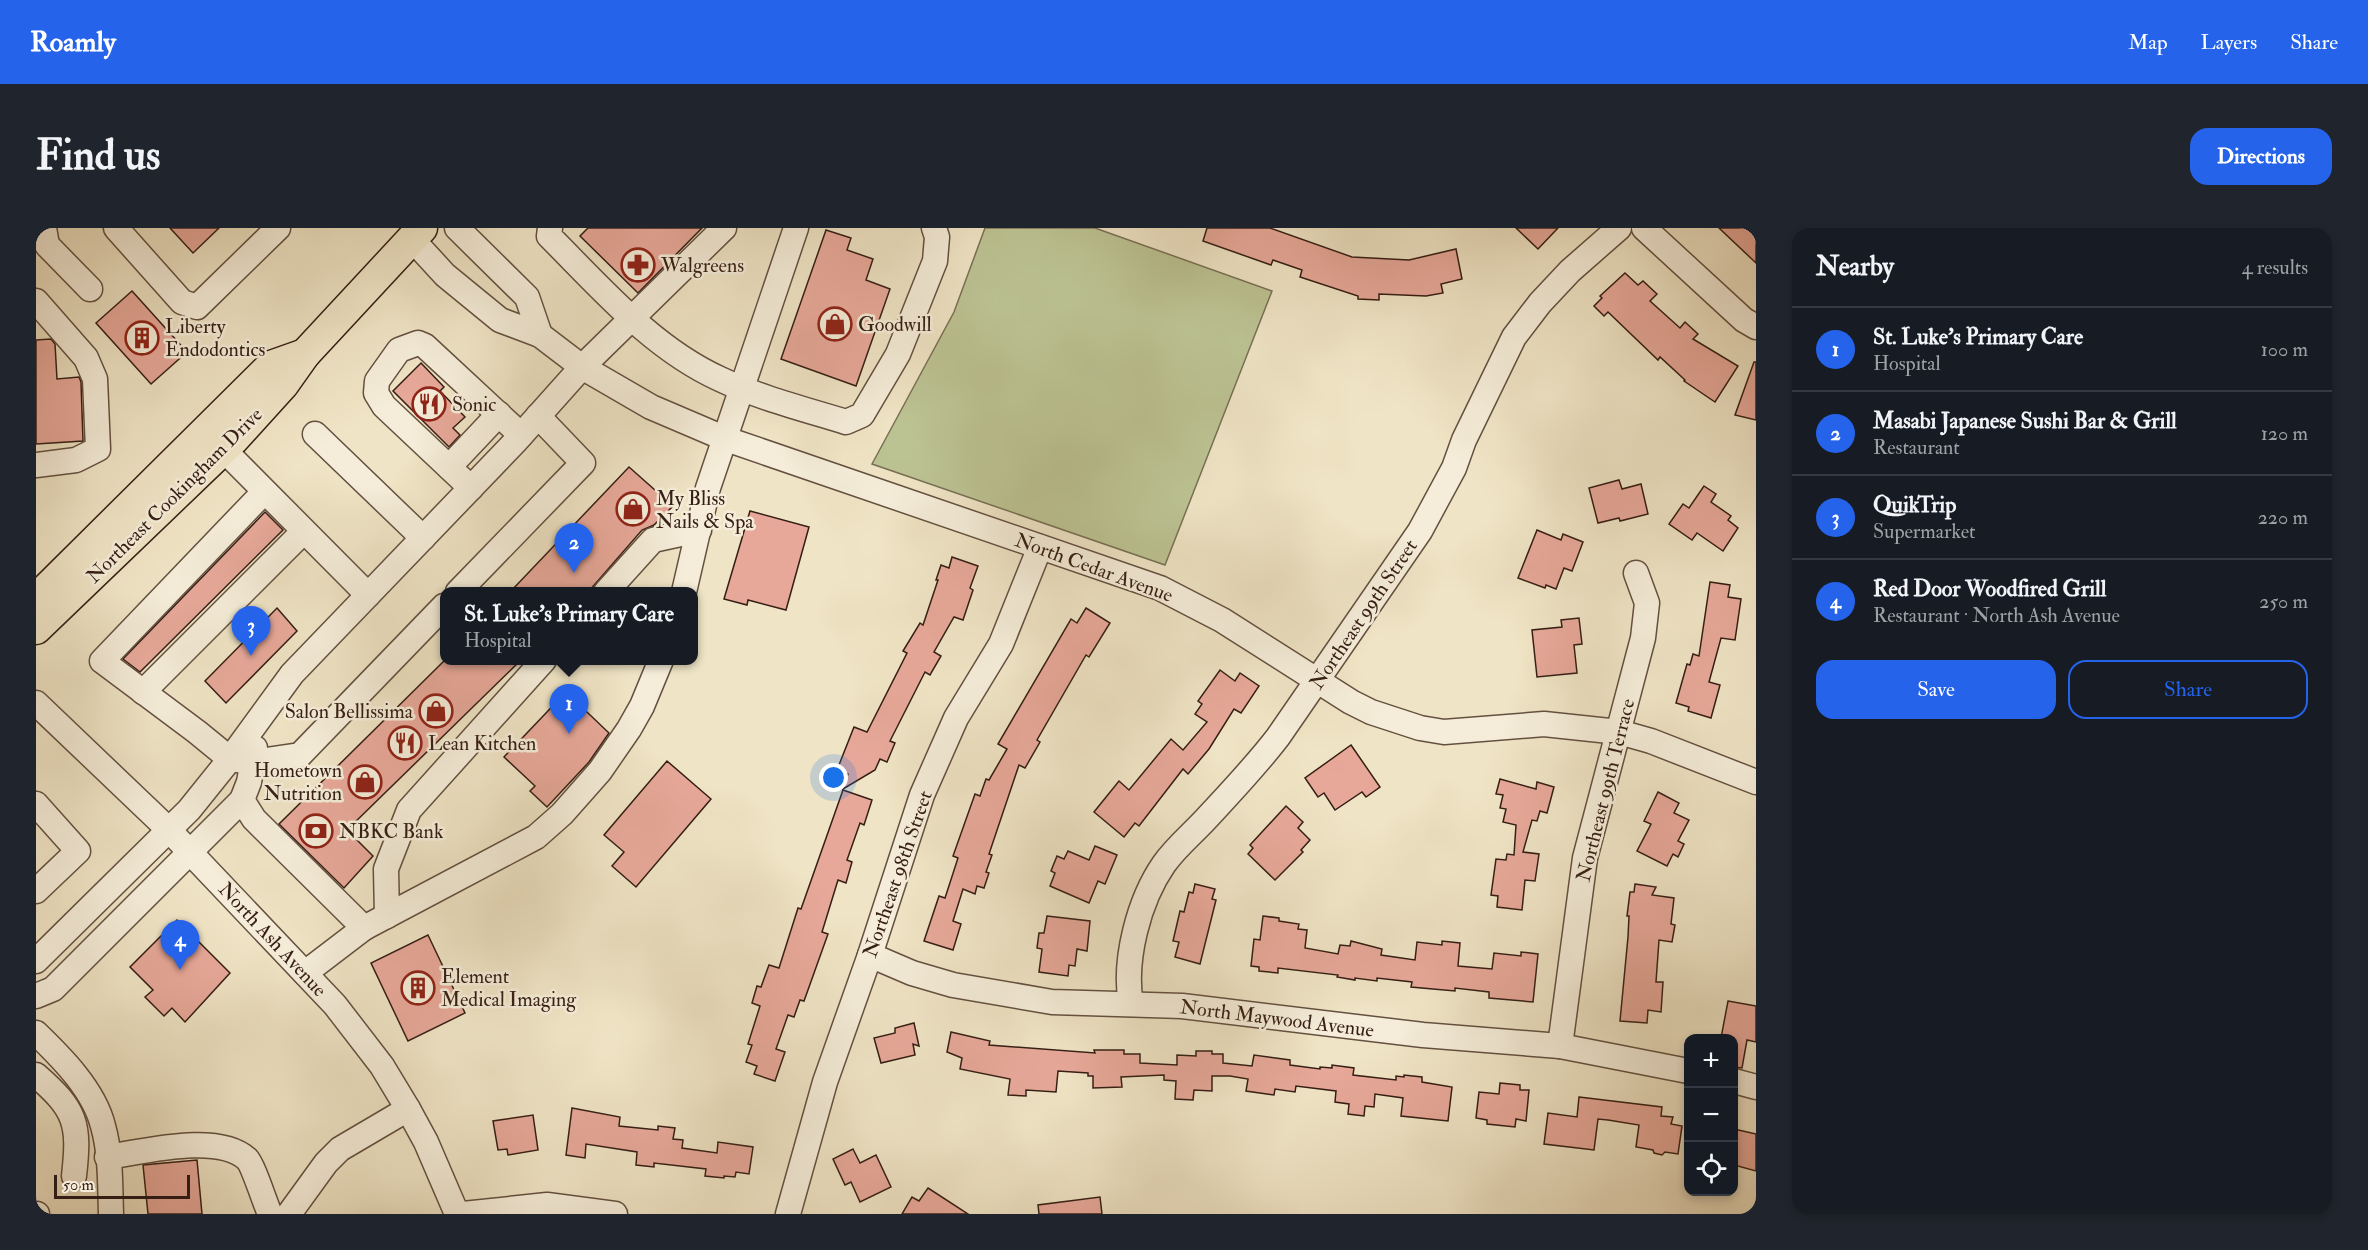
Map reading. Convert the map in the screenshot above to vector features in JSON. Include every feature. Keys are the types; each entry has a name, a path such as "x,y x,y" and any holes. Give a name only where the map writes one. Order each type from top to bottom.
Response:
{"main road":[{"name":"Northeast Cookingham Drive","path":"36,629 223,449 283,385 305,354 417,234"},
{"name":"Northeast Cookingham Drive","path":"36,599 271,366 305,354"}],"street":[{"path":"44,228 47,245 90,289"},
{"path":"116,228 182,302 197,307 278,228"},
{"path":"457,228 526,297 540,335"},
{"path":"550,228 549,236 632,319 687,361 742,389 846,422 862,415 898,354 935,261 937,237 933,228"},
{"path":"36,961 168,829 241,761 259,719 291,674 471,488 582,368 724,228"},
{"path":"685,587 708,488 796,228"},
{"name":"Northeast 99th Street","path":"1131,1004 1129,957 1139,921 1155,879 1178,846 1253,769 1318,680 1420,531 1444,489 1464,440 1514,337 1540,303 1570,271 1619,228"},
{"path":"1644,228 1744,320 1756,327"},
{"name":"North Cedar Avenue","path":"417,234 445,275 500,320 540,335 582,368 651,407 726,439 1160,588 1222,620 1351,702 1371,712 1420,728 1444,732 1544,724 1619,732 1651,741 1756,782"},
{"path":"36,301 86,358 95,379 98,449 76,460 36,465"},
{"path":"471,488 384,406 376,393 377,381 399,350 418,343 425,346 521,435"},
{"path":"449,467 499,414"},
{"path":"462,587 583,462 538,416"},
{"path":"315,434 423,538"},
{"path":"223,449 368,595"},
{"path":"36,996 53,989 242,800 249,782 241,761 102,661 264,492"},
{"path":"610,587 653,540 699,530"},
{"path":"143,692 303,532"},
{"name":"Northeast 98th Street","path":"788,1214 825,1082 870,955 922,795 956,718 1001,644 1040,547"},
{"name":"Northeast 99th Terrace","path":"1560,1046 1585,858 1643,638 1647,603 1636,573"},
{"path":"241,761 300,755 440,610"},
{"path":"387,916 386,869 409,810 540,665"},
{"path":"305,973 364,928 536,837 562,814 600,771 642,706 659,665"},
{"name":"North Ash Avenue","path":"36,704 191,852 335,1005 382,1066 408,1109 426,1142 457,1214"},
{"path":"242,800 254,819 364,928"},
{"path":"36,804 78,851 36,891"},
{"name":"North Maywood Avenue","path":"870,955 912,973 995,993 1052,1002 1182,1006 1423,1035 1560,1046 1684,1070"},
{"path":"36,1033 61,1058 90,1097 103,1125 111,1214"},
{"path":"36,1075 60,1096 73,1118 78,1140 74,1176"},
{"path":"1738,1082 1756,1088"},
{"path":"289,1214 326,1163 340,1149 408,1109"},
{"path":"107,1157 199,1144 228,1147 248,1160 270,1214"},
{"path":"463,1214 547,1205 615,1214"}],"green space":[{"path":"985,228 1095,228 1272,291 1165,565 872,464 954,312"}],"building":[{"path":"170,228 219,228 193,253"},
{"name":"Walgreens","path":"588,228 702,228 638,293 580,236"},
{"path":"1207,228 1270,228 1352,257 1409,260 1456,249 1462,279 1441,284 1443,293 1426,296 1379,294 1379,300 1358,299 1358,296 1300,277 1302,270 1273,260 1271,265 1203,241"},
{"path":"1516,228 1558,228 1538,249"},
{"path":"1719,228 1756,228 1756,263"},
{"name":"Goodwill","path":"826,230 851,238 847,250 873,259 866,280 890,289 856,386 781,359"},
{"path":"1625,273 1638,285 1643,281 1657,294 1650,301 1680,328 1685,322 1698,334 1693,339 1738,366 1715,402 1684,381 1660,357 1658,360 1608,312 1604,316 1594,306 1602,298 1600,296"},
{"name":"Liberty Endodontics","path":"132,291 187,352 151,384 96,323"},
{"path":"51,339 55,344 57,379 79,377 81,382 83,441 36,444 36,340"},
{"path":"1754,362 1756,362 1756,420 1735,415"},
{"name":"Sonic","path":"421,363 444,387 440,391 465,417 453,428 460,435 449,447 393,391"},
{"path":"629,467 673,506 654,525 642,530 592,587 515,587"},
{"path":"1619,480 1622,489 1641,484 1648,514 1620,521 1619,518 1598,523 1589,488"},
{"path":"1704,486 1716,494 1711,502 1731,516 1728,520 1738,528 1723,551 1697,533 1692,540 1669,524 1683,504 1689,508"},
{"path":"750,511 809,527 786,610 748,600 747,605 724,599"},
{"path":"265,512 283,530 140,672 123,659"},
{"path":"1537,530 1561,540 1563,534 1583,542 1572,571 1564,568 1556,589 1546,585 1545,588 1518,578"},
{"path":"952,557 978,566 970,588 973,590 963,620 954,617 934,652 941,656 930,675 925,672 890,741 895,743 887,762 880,759 875,770 843,789 848,774 837,770 854,727 867,732 907,653 903,651 920,623 923,625 941,565 949,568"},
{"path":"1710,582 1730,585 1728,597 1741,599 1735,640 1721,638 1709,682 1720,685 1711,718 1688,711 1689,707 1676,703 1687,664 1690,665 1693,654 1699,656"},
{"path":"277,608 297,631 226,703 205,681"},
{"path":"1086,608 1110,623 1089,657 1086,655 1037,740 1040,742 1025,768 1019,765 989,854 992,855 986,872 989,873 984,888 977,886 975,894 963,889 953,921 961,924 953,950 924,941 939,896 945,898 958,858 953,856 975,794 980,796 986,779 989,780 1007,749 998,744 1071,619 1077,623"},
{"path":"1579,618 1582,644 1574,645 1577,673 1537,677 1532,630 1562,627 1561,620"},
{"path":"440,665 516,665 347,830 373,856 344,888 279,824"},
{"path":"1220,670 1235,681 1240,673 1259,686 1241,713 1234,709 1209,749 1188,774 1183,769 1139,826 1135,823 1124,837 1094,812 1119,781 1129,790 1171,739 1183,750 1207,722 1195,714 1202,704 1198,701"},
{"path":"566,692 609,733 589,762 547,807 530,791 535,786 504,757"},
{"path":"1351,745 1380,787 1366,797 1362,792 1335,810 1324,793 1318,797 1305,778"},
{"path":"667,761 711,799 636,887 612,866 624,852 604,835"},
{"path":"1500,779 1536,789 1537,782 1554,787 1547,813 1540,811 1537,821 1532,820 1523,852 1539,854 1535,881 1525,880 1522,910 1497,907 1498,896 1491,895 1496,859 1506,860 1507,854 1514,855 1516,825 1503,822 1506,809 1500,808 1503,795 1496,794"},
{"path":"843,790 872,800 864,825 860,823 847,860 852,862 846,883 838,880 822,932 828,934 804,1001 800,1000 794,1017 788,1015 776,1049 785,1052 775,1081 754,1074 757,1066 746,1062 752,1045 748,1044 760,1006 752,1003 757,986 761,987 769,965 779,968 798,908 801,909"},
{"path":"1658,792 1679,803 1674,813 1689,820 1678,841 1684,844 1678,857 1673,854 1667,866 1637,851 1651,824 1644,821"},
{"path":"1286,806 1303,822 1298,828 1310,840 1301,850 1303,852 1275,880 1248,854 1253,848 1250,845"},
{"path":"1095,846 1117,855 1105,884 1098,881 1089,903 1050,886 1055,873 1051,871 1057,856 1064,859 1068,851 1089,860"},
{"path":"1195,884 1215,889 1212,899 1216,900 1200,964 1175,957 1179,942 1173,941 1180,911 1184,912 1189,892 1193,893"},
{"path":"1635,884 1656,887 1652,895 1674,898 1671,924 1675,925 1672,942 1659,940 1656,982 1663,982 1661,1012 1648,1010 1647,1023 1620,1021 1628,937 1629,916 1627,916 1630,892 1634,892"},
{"path":"1047,916 1090,921 1087,951 1077,949 1075,966 1069,965 1068,976 1039,972 1042,949 1037,948 1039,933 1044,933"},
{"path":"1263,916 1299,924 1298,929 1307,930 1305,948 1338,954 1340,945 1350,946 1351,941 1382,949 1381,955 1415,960 1417,942 1442,945 1442,941 1460,943 1458,966 1492,969 1494,953 1521,956 1521,952 1538,954 1533,1002 1489,998 1489,992 1455,988 1455,991 1411,987 1412,982 1377,978 1377,981 1355,978 1355,980 1337,977 1338,975 1278,968 1278,973 1259,971 1259,967 1251,966 1254,939 1260,940"},
{"path":"177,920 230,973 185,1022 172,1008 164,1016 145,997 153,990 130,967"},
{"name":"Element Medical Imaging","path":"428,935 465,1013 408,1041 371,963"},
{"path":"1728,1001 1756,1006 1756,1042 1747,1040 1742,1068 1738,1068 1738,1034 1722,1034"},
{"path":"914,1023 919,1046 913,1044 915,1055 881,1063 874,1038 895,1033 895,1028"},
{"path":"951,1032 990,1041 989,1045 1095,1053 1094,1050 1124,1050 1124,1054 1140,1054 1140,1063 1177,1065 1177,1055 1196,1056 1196,1051 1212,1051 1212,1054 1223,1054 1223,1063 1252,1066 1254,1055 1290,1060 1290,1065 1320,1069 1320,1067 1332,1068 1332,1065 1354,1068 1353,1075 1396,1080 1396,1076 1404,1077 1404,1075 1422,1077 1422,1082 1452,1087 1448,1121 1401,1116 1403,1098 1375,1094 1374,1107 1365,1106 1364,1116 1348,1114 1349,1104 1335,1102 1336,1091 1296,1086 1295,1092 1275,1089 1274,1095 1246,1091 1248,1079 1230,1076 1212,1076 1212,1091 1194,1090 1193,1100 1175,1099 1176,1081 1164,1080 1164,1075 1121,1077 1122,1087 1093,1088 1093,1076 1088,1076 1088,1073 1058,1071 1056,1092 1026,1090 1026,1096 1008,1095 1010,1079 960,1069 962,1058 947,1052"},
{"path":"1500,1083 1520,1085 1520,1090 1529,1090 1526,1121 1516,1119 1515,1127 1487,1124 1487,1120 1476,1118 1479,1092 1499,1094"},
{"path":"1579,1097 1662,1107 1661,1116 1673,1117 1671,1124 1682,1126 1678,1154 1665,1152 1662,1155 1654,1153 1653,1150 1636,1147 1639,1125 1598,1119 1594,1150 1544,1144 1548,1113 1577,1117"},
{"path":"572,1108 620,1117 619,1126 658,1130 658,1126 675,1128 673,1139 683,1140 682,1148 717,1153 718,1142 753,1147 749,1174 736,1172 735,1177 724,1176 724,1178 705,1176 706,1169 654,1163 654,1167 636,1165 637,1152 586,1144 585,1158 566,1155"},
{"path":"533,1115 538,1150 508,1155 507,1149 498,1150 493,1121"},
{"path":"1738,1130 1756,1134 1756,1171 1738,1166"},
{"path":"853,1149 860,1163 876,1155 891,1187 860,1202 851,1182 845,1185 833,1159"},
{"path":"197,1160 202,1214 148,1214 143,1165"},
{"path":"928,1188 968,1214 902,1214 912,1197 919,1201"},
{"path":"1100,1197 1102,1214 1039,1214 1038,1205"}],"place":[{"name":"Walgreens","path":"638,265"},
{"name":"Goodwill","path":"835,324"},
{"name":"Liberty Endodontics","path":"142,338"},
{"name":"Sonic","path":"429,404"},
{"name":"My Bliss Nails & Spa","path":"633,509"},
{"name":"Masabi Japanese Sushi Bar & Grill","path":"574,573"},
{"name":"QuikTrip","path":"251,656"},
{"name":"Salon Bellissima","path":"436,711"},
{"name":"St. Luke's Primary Care","path":"569,734"},
{"name":"Lean Kitchen","path":"405,743"},
{"name":"Hometown Nutrition","path":"365,782"},
{"name":"NBKC Bank","path":"316,831"},
{"name":"Red Door Woodfired Grill","path":"180,970"},
{"name":"Element Medical Imaging","path":"418,988"}]}
